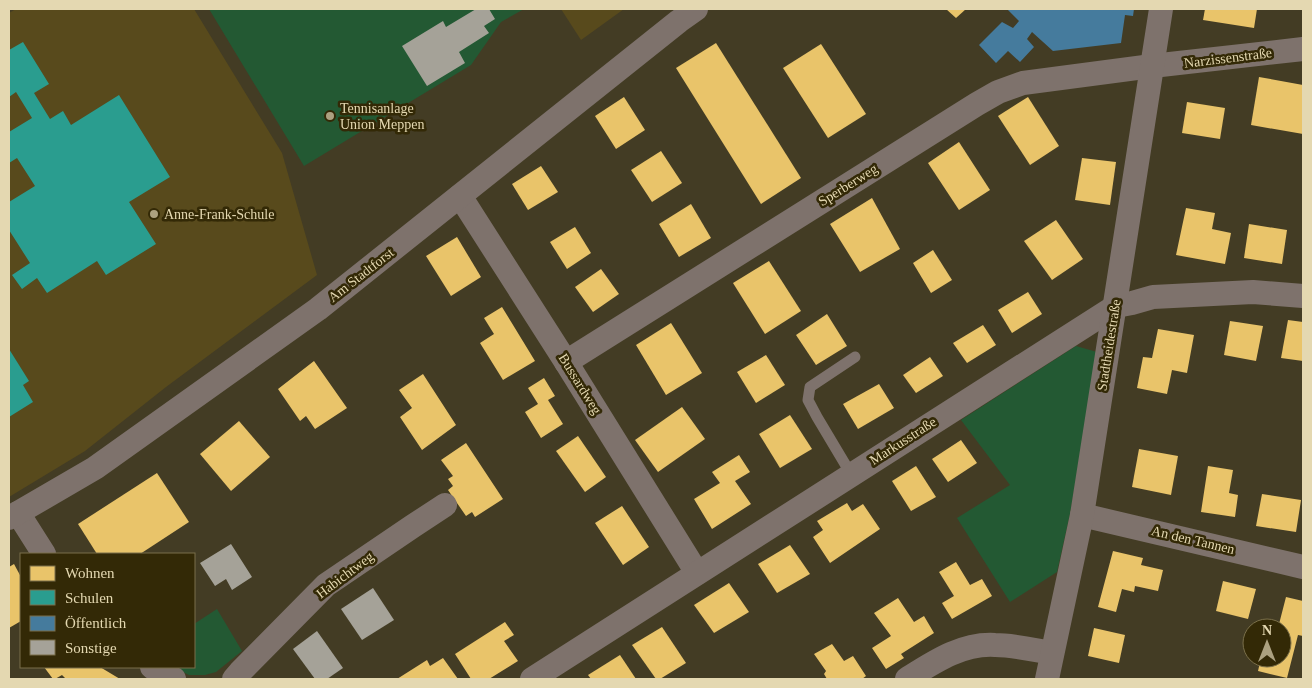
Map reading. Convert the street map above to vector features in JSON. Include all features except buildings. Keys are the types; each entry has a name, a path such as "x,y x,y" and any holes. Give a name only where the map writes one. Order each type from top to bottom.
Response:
{"street":[{"name":"Am Stadtforst","path":"13,516 95,468 310,314 696,9"},
{"name":"Stadtheidestraße","path":"1047,679 1082,515 1161,9"},
{"name":"Narzissenstraße","path":"1152,66 1303,49"},
{"name":"Sperberweg","path":"566,362 998,92 1023,83 1152,66"},
{"name":"Bussardweg","path":"460,196 566,362 696,573"},
{"name":"Markusstraße","path":"532,679 1116,306 1153,297 1253,292 1303,296"},
{"name":"Habichtweg","path":"234,679 326,585 445,505"},
{"name":"An den Tannen","path":"1082,515 1303,567"},
{"path":"13,516 43,553"},
{"path":"907,679 940,659 970,647 994,644 1052,653"}],"lane":[{"path":"851,474 808,400 810,387 855,357"}],"shaded area":[{"name":"Anne-Frank-Schule","path":"16,9 194,9 282,153 317,275 166,387 85,451 9,497 9,13"},
{"path":"561,9 624,9 581,40"}],"green space":[{"name":"Tennisanlage Union Meppen","path":"209,9 524,9 501,22 471,65 304,166"},
{"path":"1076,346 1097,352 1070,514 1057,572 1010,602 957,518 1010,485 961,420"},
{"path":"217,609 242,651 216,672 205,675 189,675 175,668 195,668 195,623"}],"place":[{"name":"Tennisanlage Union Meppen","path":"330,116"},
{"name":"Anne-Frank-Schule","path":"154,214"}]}
